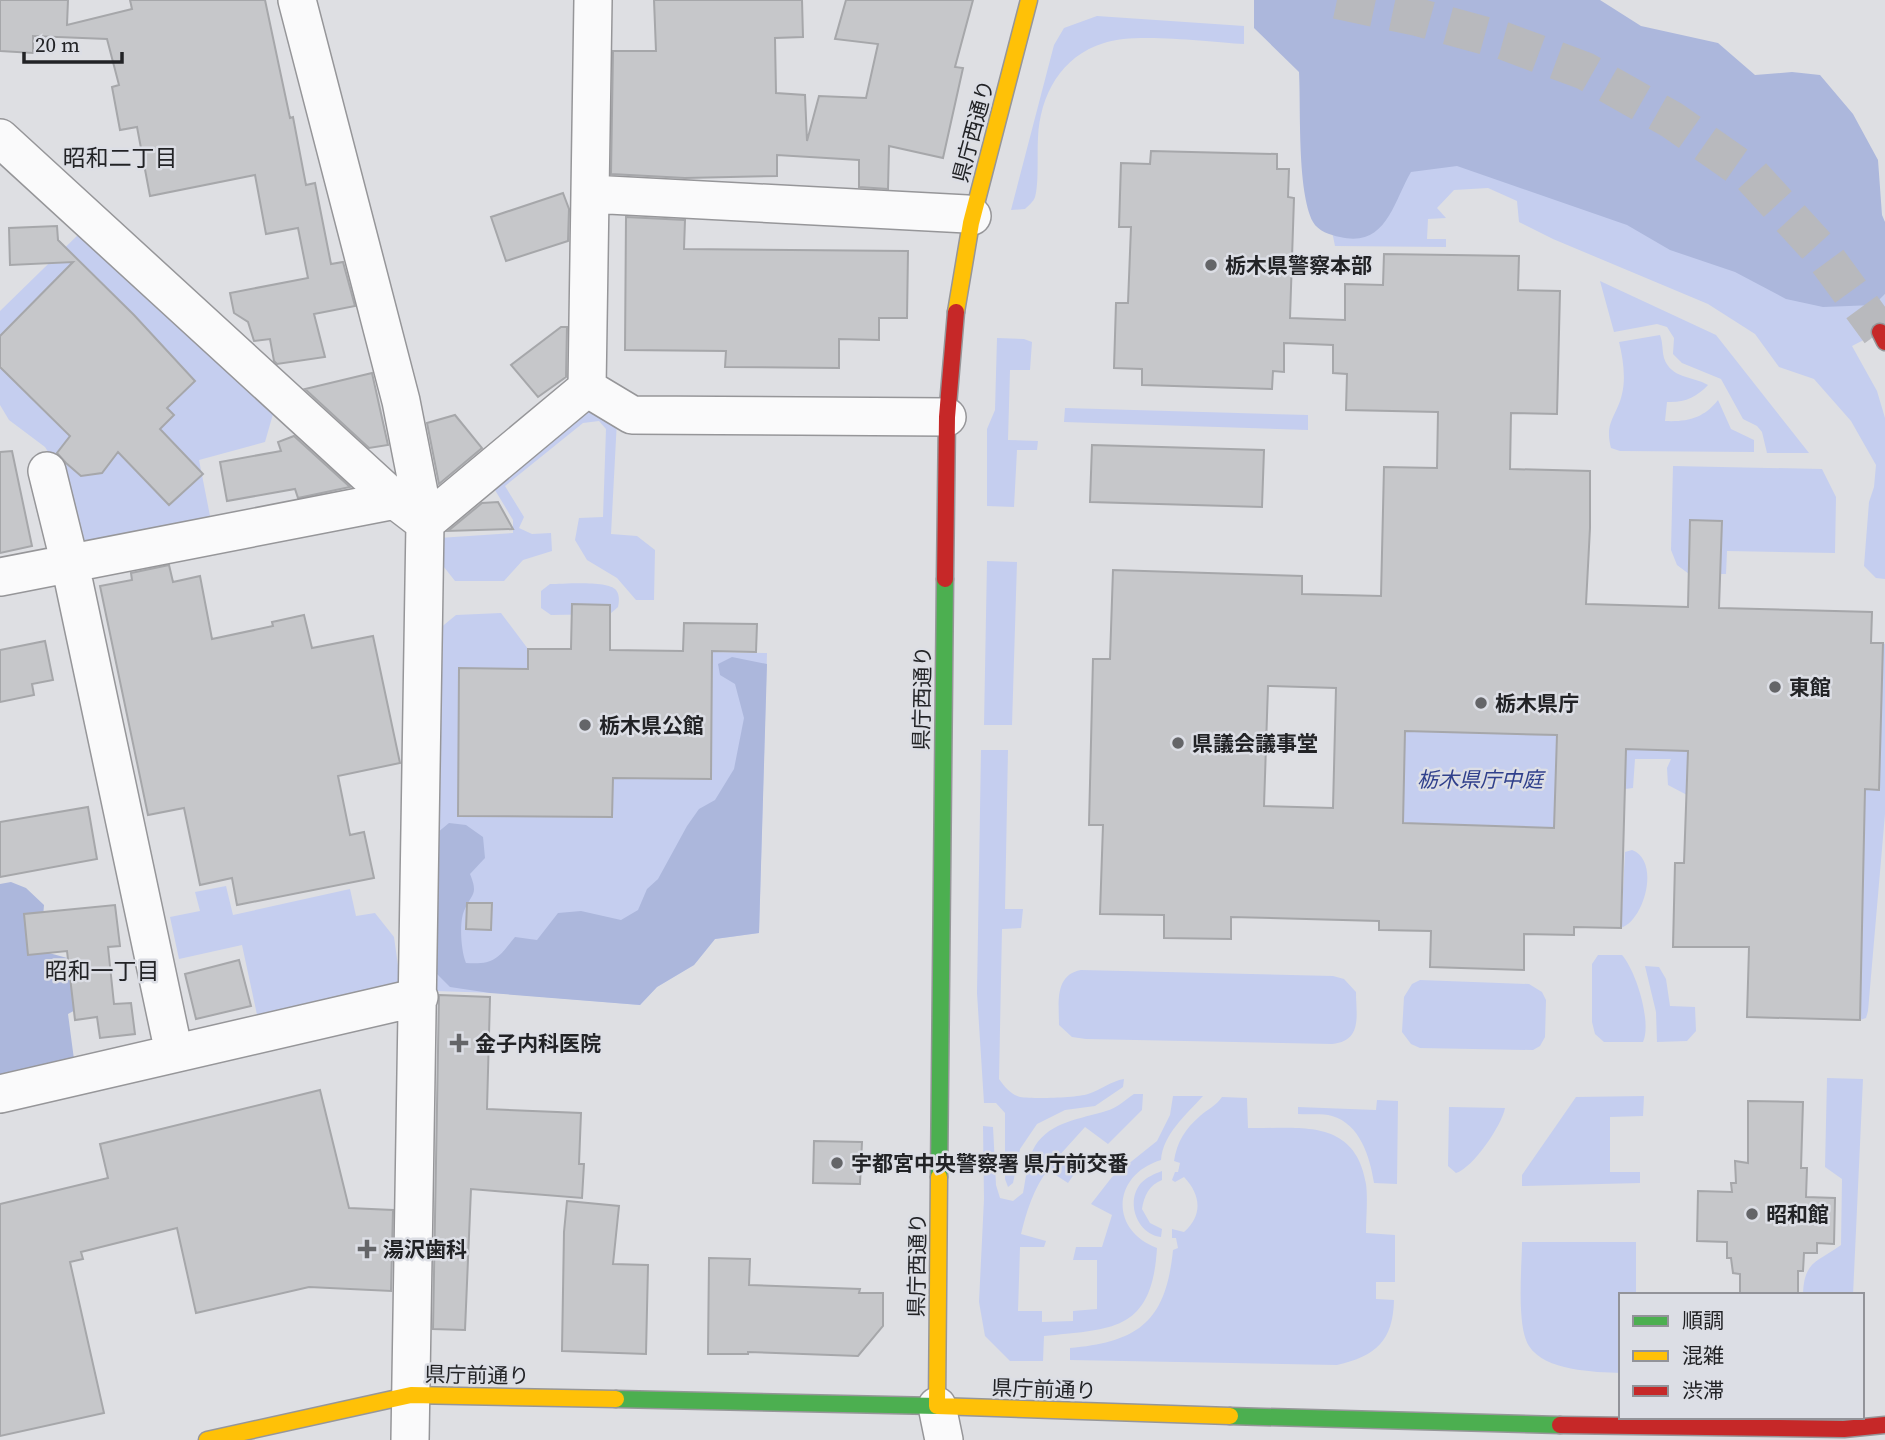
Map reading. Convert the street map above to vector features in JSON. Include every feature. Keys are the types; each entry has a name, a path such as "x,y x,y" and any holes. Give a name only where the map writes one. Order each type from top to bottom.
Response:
{"main road":[{"name":"県庁西通り","path":"940,1423 947,417 956,308 972,216 1029,0"},
{"name":"県庁前通り","path":"207,1440 411,1395 940,1423 1450,1423 1844,1429 1885,1425"},
{"path":"1450,1423 1450,1440"}],"street":[{"path":"298,0 401,401 425,523 410,1440"},
{"path":"425,523 587,388 593,0"},
{"path":"0,138 395,500 425,523"},
{"path":"590,194 972,216"},
{"path":"587,388 632,415 947,417"},
{"path":"47,471 70,564 174,1053"},
{"path":"0,577 395,500"},
{"path":"0,1094 419,997"},
{"path":"1884,1440 1885,1435"}],"green space":[{"path":"1097,16 1244,26 1244,44 1134,38 1104,43 1076,57 1056,79 1043,107 1034,199 1025,209 1011,210 1054,45 1064,28"},
{"path":"1407,154 1544,171 1874,305 1885,294 1885,329 1852,346 1877,391 1885,418 1885,579 1876,578 1864,566 1869,502 1874,487 1876,465 1851,421 1814,379 1779,367 1755,334 1708,304 1519,222 1517,201 1488,188 1454,190 1437,208 1446,218 1428,219 1427,239 1446,239 1446,247 1335,246 1326,202"},
{"path":"83,230 277,400 265,442 199,460 211,521 86,547 80,541 67,482 45,447 9,420 0,405 0,311"},
{"path":"1600,281 1716,335 1809,453 1767,453 1762,432 1757,426 1743,419 1721,379 1682,363 1673,354 1674,338 1667,327 1657,324 1614,332"},
{"path":"1660,335 1667,365 1683,376 1708,385 1690,398 1667,402 1665,421 1695,418 1718,400 1731,429 1754,440 1754,452 1620,451 1611,448 1610,425 1620,402 1624,381 1619,342"},
{"path":"997,338 1032,342 1030,370 1010,370 1008,440 1038,441 1037,450 1017,450 1014,507 987,506 987,429 995,410"},
{"path":"1065,408 1308,415 1308,430 1064,422"},
{"path":"583,411 605,411 617,420 611,534 637,536 655,550 654,600 636,600 617,578 587,560 575,540 579,518 603,517 606,429 599,421 583,423 505,486 524,517 519,528 532,534 551,533 552,551 523,560 504,581 455,581 440,562 439,538 513,533 513,520 492,485"},
{"path":"1673,466 1822,469 1836,497 1835,553 1727,551 1726,574 1689,574 1677,565 1671,550"},
{"path":"987,561 1017,562 1012,725 984,725"},
{"path":"575,583 611,587 618,594 618,607 610,614 551,615 541,608 541,591 550,584"},
{"path":"501,613 528,649 528,669 459,669 458,816 612,817 613,778 712,652 767,653 759,933 715,939 694,965 657,987 640,1005 496,993 435,991 439,629 456,615"},
{"path":"1883,643 1885,814 1868,1011 1866,1018 1860,1020 1864,847 1752,843 1865,789 1879,790"},
{"name":"栃木県庁中庭","path":"1405,731 1557,735 1554,828 1403,823"},
{"path":"1626,743 1688,751 1687,795 1668,785 1667,768 1671,759 1635,759 1633,788 1625,789"},
{"path":"981,750 1008,750 1005,909 1023,909 1021,928 1002,929 999,1079 1016,1096 1044,1098 1088,1094 1124,1079 1123,1087 1095,1106 1065,1110 1037,1124 1020,1149 1013,1183 1008,1187 1005,1179 1005,1113 996,1103 984,1103 977,993"},
{"path":"1632,850 1641,856 1646,866 1646,890 1636,914 1621,928 1625,852"},
{"path":"226,886 233,915 350,889 356,916 375,913 394,937 400,980 380,998 259,1024 242,945 179,959 170,917 200,911 195,892"},
{"path":"1598,955 1622,955 1627,963 1637,984 1644,1010 1643,1042 1604,1042 1595,1034 1592,1022 1592,964"},
{"path":"1645,966 1659,967 1666,979 1670,1006 1695,1007 1696,1031 1687,1041 1657,1042 1656,1012"},
{"path":"1081,970 1333,976 1344,979 1356,992 1356,1026 1349,1038 1332,1044 1072,1037 1059,1025 1060,991 1066,978"},
{"path":"1420,980 1529,984 1542,992 1546,1000 1545,1037 1540,1046 1533,1050 1420,1048 1411,1044 1402,1032 1404,997 1412,984"},
{"path":"1827,1078 1863,1079 1853,1293 1803,1293 1809,1269 1841,1245 1842,1179 1825,1167"},
{"path":"1134,1094 1143,1094 1142,1110 1108,1144 1085,1127 1057,1158 1075,1173 1068,1183 1048,1170 1039,1184 1021,1234 1046,1241 1044,1247 1020,1247 1018,1311 1042,1311 1042,1322 1073,1321 1073,1311 1097,1309 1097,1260 1073,1260 1076,1247 1102,1247 1112,1215 1091,1204 1112,1177 1157,1141 1170,1115 1173,1096 1203,1096 1171,1133 1161,1160 1145,1167 1133,1178 1126,1190 1124,1216 1130,1229 1141,1240 1157,1248 1154,1275 1147,1296 1138,1310 1109,1327 1044,1336 1043,1361 1010,1361 985,1336 979,1302 984,1199 983,1126 993,1127 996,1185 1000,1198 1013,1201 1023,1193 1030,1157 1035,1146 1049,1131 1067,1122 1114,1108"},
{"path":"1644,1096 1643,1116 1610,1117 1610,1172 1640,1172 1640,1183 1522,1186 1522,1175 1576,1097"},
{"path":"1222,1097 1247,1098 1248,1128 1305,1128 1322,1131 1337,1137 1350,1147 1360,1162 1366,1184 1366,1233 1395,1235 1395,1282 1376,1282 1376,1299 1394,1300 1386,1336 1362,1357 1337,1365 1070,1360 1070,1348 1094,1345 1131,1333 1156,1311 1164,1294 1173,1250 1178,1248 1176,1238 1172,1238 1172,1229 1184,1232 1194,1219 1198,1205 1194,1191 1184,1177 1175,1182 1172,1180 1180,1163 1174,1161 1177,1148 1190,1126"},
{"path":"1377,1100 1398,1101 1397,1184 1374,1183 1362,1143 1357,1134 1342,1120 1328,1115 1298,1114 1298,1107 1376,1110"},
{"path":"1449,1107 1505,1108 1486,1145 1470,1163 1456,1173 1448,1166"},
{"path":"1162,1171 1162,1180 1148,1192 1142,1209 1150,1223 1162,1229 1161,1237 1153,1235 1140,1224 1134,1208 1134,1199 1141,1183"},
{"path":"1522,1242 1636,1242 1636,1293 1619,1293 1619,1373 1584,1371 1546,1361 1536,1354 1529,1346 1522,1325"}],"shaded area":[{"path":"1254,0 1600,0 1641,26 1718,43 1755,75 1792,72 1820,75 1853,114 1878,160 1882,215 1885,222 1885,294 1874,305 1823,307 1786,299 1735,272 1670,250 1627,225 1457,166 1411,172 1386,220 1368,236 1356,239 1325,232 1313,222 1304,191 1299,72 1254,28"},
{"path":"732,657 767,664 759,933 715,939 694,965 657,987 640,1005 490,993 450,987 435,972 437,833 449,823 466,825 483,837 485,858 470,874 474,891 464,911 462,923 466,963 484,963 495,959 515,937 537,940 558,913 581,911 621,920 638,910 647,889 658,879 687,826 699,809 715,800 734,769 744,718 735,684 720,675 718,664"},
{"path":"11,882 26,888 44,905 42,930 49,953 78,961 81,1007 68,1014 75,1067 0,1085 0,884"}],"building":[{"path":"0,0 68,0 67,25 132,9 130,0 265,0 306,185 315,183 331,264 343,262 355,306 314,314 325,357 277,364 270,339 254,341 248,322 234,313 230,293 308,278 298,228 266,234 255,175 150,196 137,127 120,130 112,87 119,85 107,39 33,36 33,53 0,51"},
{"path":"654,0 802,0 803,37 775,38 776,93 805,95 807,141 819,96 866,98 878,44 835,39 846,0 973,0 955,67 963,68 943,158 889,146 888,189 859,187 859,160 777,155 777,176 685,178 611,174 613,51 656,51"},
{"path":"1151,151 1277,154 1277,169 1289,169 1288,197 1294,198 1290,318 1345,320 1345,284 1383,285 1384,254 1519,256 1518,290 1560,291 1557,414 1511,413 1510,469 1590,471 1586,604 1688,607 1690,520 1722,521 1719,608 1872,612 1871,643 1883,643 1879,790 1865,789 1860,1020 1747,1017 1749,947 1673,947 1675,863 1684,863 1688,751 1626,749 1621,928 1574,927 1574,935 1524,934 1524,970 1430,967 1431,931 1379,930 1379,921 1231,917 1231,939 1164,938 1164,915 1100,914 1103,825 1089,825 1093,659 1110,659 1113,570 1302,576 1302,594 1381,596 1384,467 1437,468 1438,412 1346,410 1347,374 1333,373 1333,345 1284,343 1284,372 1273,371 1272,389 1142,385 1142,369 1114,368 1116,303 1128,303 1131,227 1119,227 1121,163 1150,164","holes":["1268,686 1336,688 1333,808 1264,806","1405,731 1557,735 1554,828 1403,823"]},
{"path":"563,193 569,209 568,241 506,261 491,217"},
{"path":"626,217 685,220 684,249 908,251 907,318 879,318 879,340 839,339 839,368 725,367 726,351 625,350"},
{"path":"57,226 58,240 134,315 195,381 167,408 174,415 160,429 203,474 169,505 118,452 102,473 81,476 57,453 70,436 0,367 0,336 73,262 10,265 9,228"},
{"path":"561,327 567,327 566,377 538,397 511,365"},
{"path":"372,373 388,445 369,448 305,389"},
{"path":"455,415 482,448 439,484 427,423"},
{"path":"294,436 350,487 298,498 295,489 227,501 220,462 281,451 278,442"},
{"path":"1092,445 1264,450 1262,507 1090,502"},
{"path":"12,451 32,546 0,553 0,452"},
{"path":"498,502 513,529 448,531 482,503"},
{"path":"169,565 173,582 200,576 212,639 273,626 272,622 304,615 312,648 373,636 400,763 338,776 350,835 364,832 374,878 237,905 232,878 200,885 184,808 148,815 100,586 132,580 131,573"},
{"name":"栃木県公館","path":"572,604 610,605 610,650 683,651 684,623 757,624 756,652 712,651 711,779 613,778 612,817 458,816 459,668 528,669 528,649 571,649"},
{"path":"45,641 53,680 32,684 34,695 0,702 0,650"},
{"path":"88,807 97,859 0,877 0,822"},
{"path":"467,903 492,903 491,930 466,929"},
{"path":"115,905 120,946 108,947 114,1004 131,1003 135,1034 100,1038 97,1017 75,1020 67,951 28,955 24,914"},
{"path":"239,960 251,1006 196,1019 185,974"},
{"path":"439,995 490,997 487,1109 581,1113 579,1164 584,1164 582,1198 471,1189 465,1330 433,1329"},
{"path":"320,1090 349,1208 393,1210 391,1291 309,1287 196,1313 177,1228 81,1252 83,1259 70,1262 104,1413 0,1436 0,1204 108,1178 100,1144"},
{"name":"昭和館","path":"1748,1101 1803,1102 1801,1168 1807,1168 1806,1197 1835,1198 1834,1244 1817,1243 1817,1253 1804,1253 1803,1271 1798,1271 1798,1293 1740,1293 1740,1274 1733,1273 1731,1258 1727,1258 1727,1242 1697,1241 1698,1191 1732,1192 1731,1183 1736,1183 1735,1161 1748,1163"},
{"name":"宇都宮中央警察署 県庁前交番","path":"814,1141 862,1142 860,1184 813,1183"},
{"path":"567,1201 619,1206 613,1264 648,1265 646,1354 562,1351"},
{"path":"709,1258 750,1259 749,1285 860,1289 859,1293 883,1293 883,1326 858,1356 748,1352 708,1354"}],"tunnel":[{"path":"1337,0 1417,17 1504,41 1585,71 1672,120 1752,176 1820,250 1880,332"}],"traffic: fast":[{"path":"939,1177 945,579"},
{"path":"616,1399 937,1406"},
{"path":"1230,1416 1560,1425"}],"traffic: slow":[{"path":"956,312 971,223 1029,0"},
{"path":"939,1177 937,1406 1230,1416"},
{"path":"207,1440 411,1395 616,1399"}],"traffic: jam":[{"path":"945,579 947,417 956,312"},
{"path":"1880,332 1885,342"},
{"path":"1560,1425 1844,1429 1885,1425"}],"place":[{"name":"栃木県警察本部","path":"1211,265"},
{"name":"東館","path":"1775,687"},
{"name":"栃木県庁","path":"1481,703"},
{"name":"栃木県公館","path":"585,725"},
{"name":"県議会議事堂","path":"1178,743"},
{"name":"金子内科医院","path":"459,1043"},
{"name":"宇都宮中央警察署 県庁前交番","path":"837,1163"},
{"name":"昭和館","path":"1752,1214"},
{"name":"湯沢歯科","path":"367,1249"}],"district":[{"name":"昭和二丁目","path":"120,158"},
{"name":"昭和一丁目","path":"102,971"}]}
